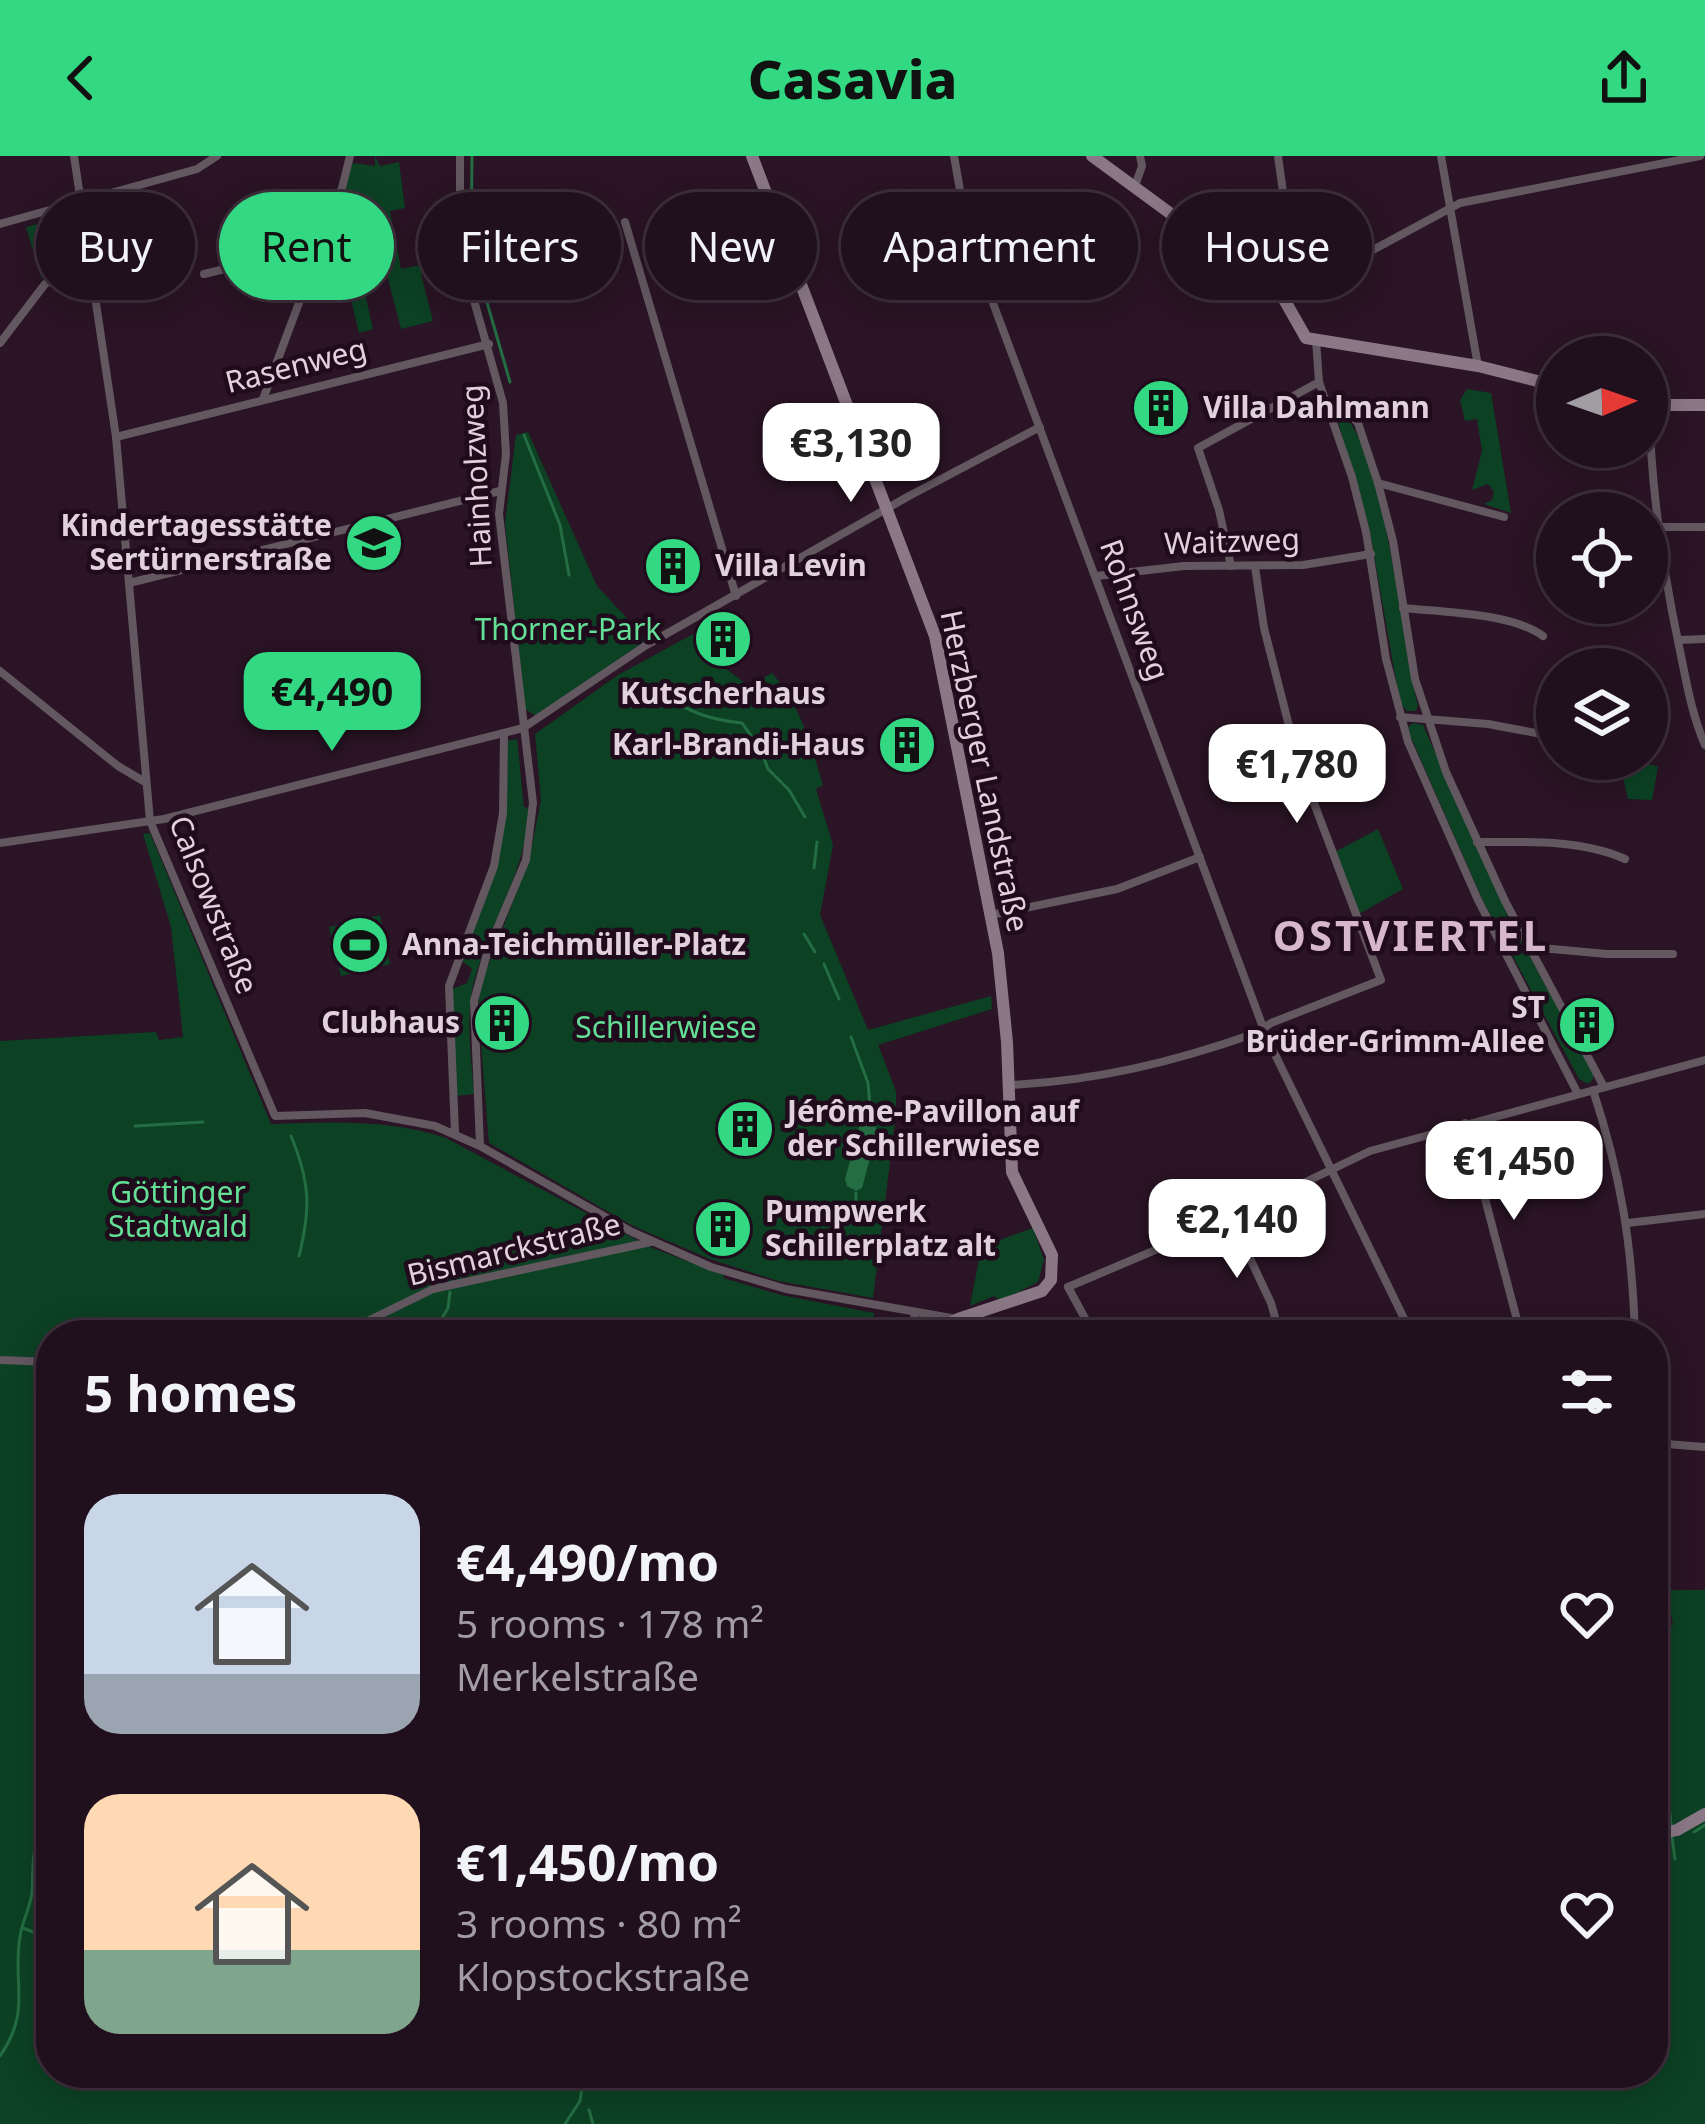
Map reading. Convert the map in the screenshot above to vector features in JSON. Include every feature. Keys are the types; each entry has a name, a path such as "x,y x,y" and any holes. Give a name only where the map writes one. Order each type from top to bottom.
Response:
{"street":[{"name":"Calsowstraße","path":"74,156 80,192"},
{"path":"114,192 197,169 217,156"},
{"path":"338,192 350,156"},
{"name":"Hainholzweg","path":"460,156 460,251 500,385 505,433 499,514 533,803 526,860 488,950 474,1001 480,1147"},
{"name":"Herzberger Landstraße","path":"752,156 889,508 940,654 1004,998 1012,1172 1046,1239 1052,1256 1051,1280"},
{"name":"Rohnsweg","path":"954,156 968,236 1264,1028 1405,1320"},
{"path":"1092,156 1212,244 1264,269 1302,333 1316,340 1478,366 1536,381"},
{"path":"1135,186 1142,166 1140,156"},
{"path":"1278,156 1283,192"},
{"path":"1441,156 1478,366"},
{"path":"1372,251 1460,203 1700,156"},
{"path":"0,224 36,214"},
{"path":"625,222 736,596"},
{"path":"204,274 219,270"},
{"path":"0,343 36,296"},
{"name":"Calsowstraße","path":"95,300 116,437 150,820 275,1116 371,1114 455,1133 652,1242"},
{"path":"263,400 300,300"},
{"path":"1316,340 1318,382 1352,477 1371,554 1386,659 1400,717 1478,900 1578,1094"},
{"name":"Rasenweg","path":"116,437 489,344"},
{"path":"1231,566 1198,448 1318,382"},
{"path":"1668,405 1705,405"},
{"path":"1328,409 1349,413 1358,423 1378,483 1426,718 1477,842 1604,1087"},
{"path":"0,843 150,820 523,728 645,646 1040,427"},
{"path":"1378,483 1504,517"},
{"path":"129,583 500,490"},
{"path":"1668,527 1705,527"},
{"name":"Waitzweg","path":"1096,576 1184,566 1303,565 1371,554"},
{"path":"1009,1085 1153,1067 1381,980 1298,761 1264,628 1255,566"},
{"path":"1668,584 1705,745"},
{"path":"1402,608 1483,617 1532,628 1543,636"},
{"path":"1678,640 1705,640"},
{"path":"0,671 146,783"},
{"path":"1400,717 1536,733"},
{"path":"455,1133 449,986 494,866 503,812 504,733"},
{"path":"1477,842 1575,846 1605,850 1625,859"},
{"path":"991,915 1117,889 1200,856"},
{"path":"1528,947 1673,954"},
{"path":"1068,1287 1231,1218 1370,1151 1705,1060"},
{"path":"1593,1090 1628,1223 1634,1320"},
{"path":"1465,1123 1517,1320"},
{"path":"1628,1223 1705,1214"},
{"path":"1231,1218 1278,1320"},
{"name":"Bismarckstraße","path":"370,1320 433,1289 652,1242 746,1279 958,1319"},
{"path":"958,1319 1034,1295 1051,1280 1068,1287 1085,1320"},
{"path":"914,1314 915,1320"},
{"path":"0,1360 36,1361"},
{"path":"1668,1444 1705,1447"},
{"path":"1668,1832 1705,1814"}],"green space":[{"path":"375,156 380,166 399,162 405,208 394,210 394,192 343,192 352,163 375,166"},
{"path":"36,224 36,260 26,227"},
{"path":"394,232 401,269 418,265 418,300 428,300 433,321 401,329 393,300"},
{"path":"351,300 366,300 373,329 359,333"},
{"path":"1467,389 1491,393 1511,513 1484,504 1494,492 1488,484 1472,490 1482,451 1477,419 1465,421 1460,400"},
{"path":"1336,415 1344,416 1358,437 1371,469 1418,706 1415,711 1407,711 1400,703 1369,527"},
{"name":"Thorner-Park","path":"528,432 597,586 647,640 536,716 525,709 505,523 516,435"},
{"name":"Schillerwiese","path":"693,634 717,662 749,686 772,673 797,712 823,785 816,789 833,845 820,915 868,1030 991,996 992,1009 878,1045 896,1091 896,1114 873,1298 778,1281 710,1259 633,1226 489,1143 480,986 529,861 541,800 535,734 618,675"},
{"path":"1423,725 1510,921 1593,1071 1588,1084 1579,1079 1483,901 1410,735 1408,727"},
{"path":"517,739 524,807 529,808 527,830 473,986 474,1094 456,1096 452,989 467,983 472,969 462,961 497,866 507,741"},
{"path":"1624,780 1656,780 1652,800 1628,799"},
{"path":"1378,829 1403,889 1359,914 1335,852"},
{"name":"Göttinger Stadtwald","path":"150,833 271,1124 381,1125 446,1138 650,1247 723,1278 874,1313 874,1320 36,1320 36,2088 1668,2088 1668,1627 1673,1625 1668,1590 1705,1590 1705,2124 0,2124 0,1041 156,1032 159,1040 183,1037 171,927 143,834"},
{"name":"Anna-Teichmüller-Platz","path":"380,915 390,964 341,976 329,927"},
{"path":"1033,1228 1044,1260 1038,1282 1001,1301 994,1296 970,1306 980,1254 1002,1239"}],"shaded area":[{"path":"874,1118 877,1132 862,1188 856,1191 845,1179 860,1124"}],"waterway":[{"path":"472,156 471,247 510,382"},
{"path":"524,435 560,525 569,575"},
{"path":"669,697 703,715 742,723 768,769 789,790 805,817"},
{"path":"814,868 817,842"},
{"path":"804,934 815,952"},
{"path":"824,964 839,999"},
{"path":"851,1037 868,1083 871,1119"},
{"path":"135,1126 203,1122"},
{"path":"291,1136 307,1195 299,1256"},
{"path":"855,1225 856,1193"},
{"path":"441,1320 450,1292"},
{"path":"1670,1814 1671,1825"},
{"path":"1694,1832 1705,1825"},
{"path":"1672,1837 1675,1859"},
{"path":"0,2056 16,2025 18,1954 36,1848"},
{"path":"23,1928 33,1932"},
{"path":"565,2124 580,2101 582,2088"},
{"path":"589,2110 593,2124"}],"place":[{"name":"Villa Dahlmann","path":"1161,408"},
{"name":"Kindertagesstätte Sertürnerstraße","path":"374,543"},
{"name":"Villa Levin","path":"673,566"},
{"name":"Kutscherhaus","path":"723,639"},
{"name":"Karl-Brandi-Haus","path":"907,745"},
{"name":"Anna-Teichmüller-Platz","path":"360,945"},
{"name":"Clubhaus","path":"502,1023"},
{"name":"ST Brüder-Grimm-Allee","path":"1587,1025"},
{"name":"Jérôme-Pavillon auf der Schillerwiese","path":"745,1129"},
{"name":"Pumpwerk Schillerplatz alt","path":"723,1229"}],"district":[{"name":"OSTVIERTEL","path":"1411,936"}]}
